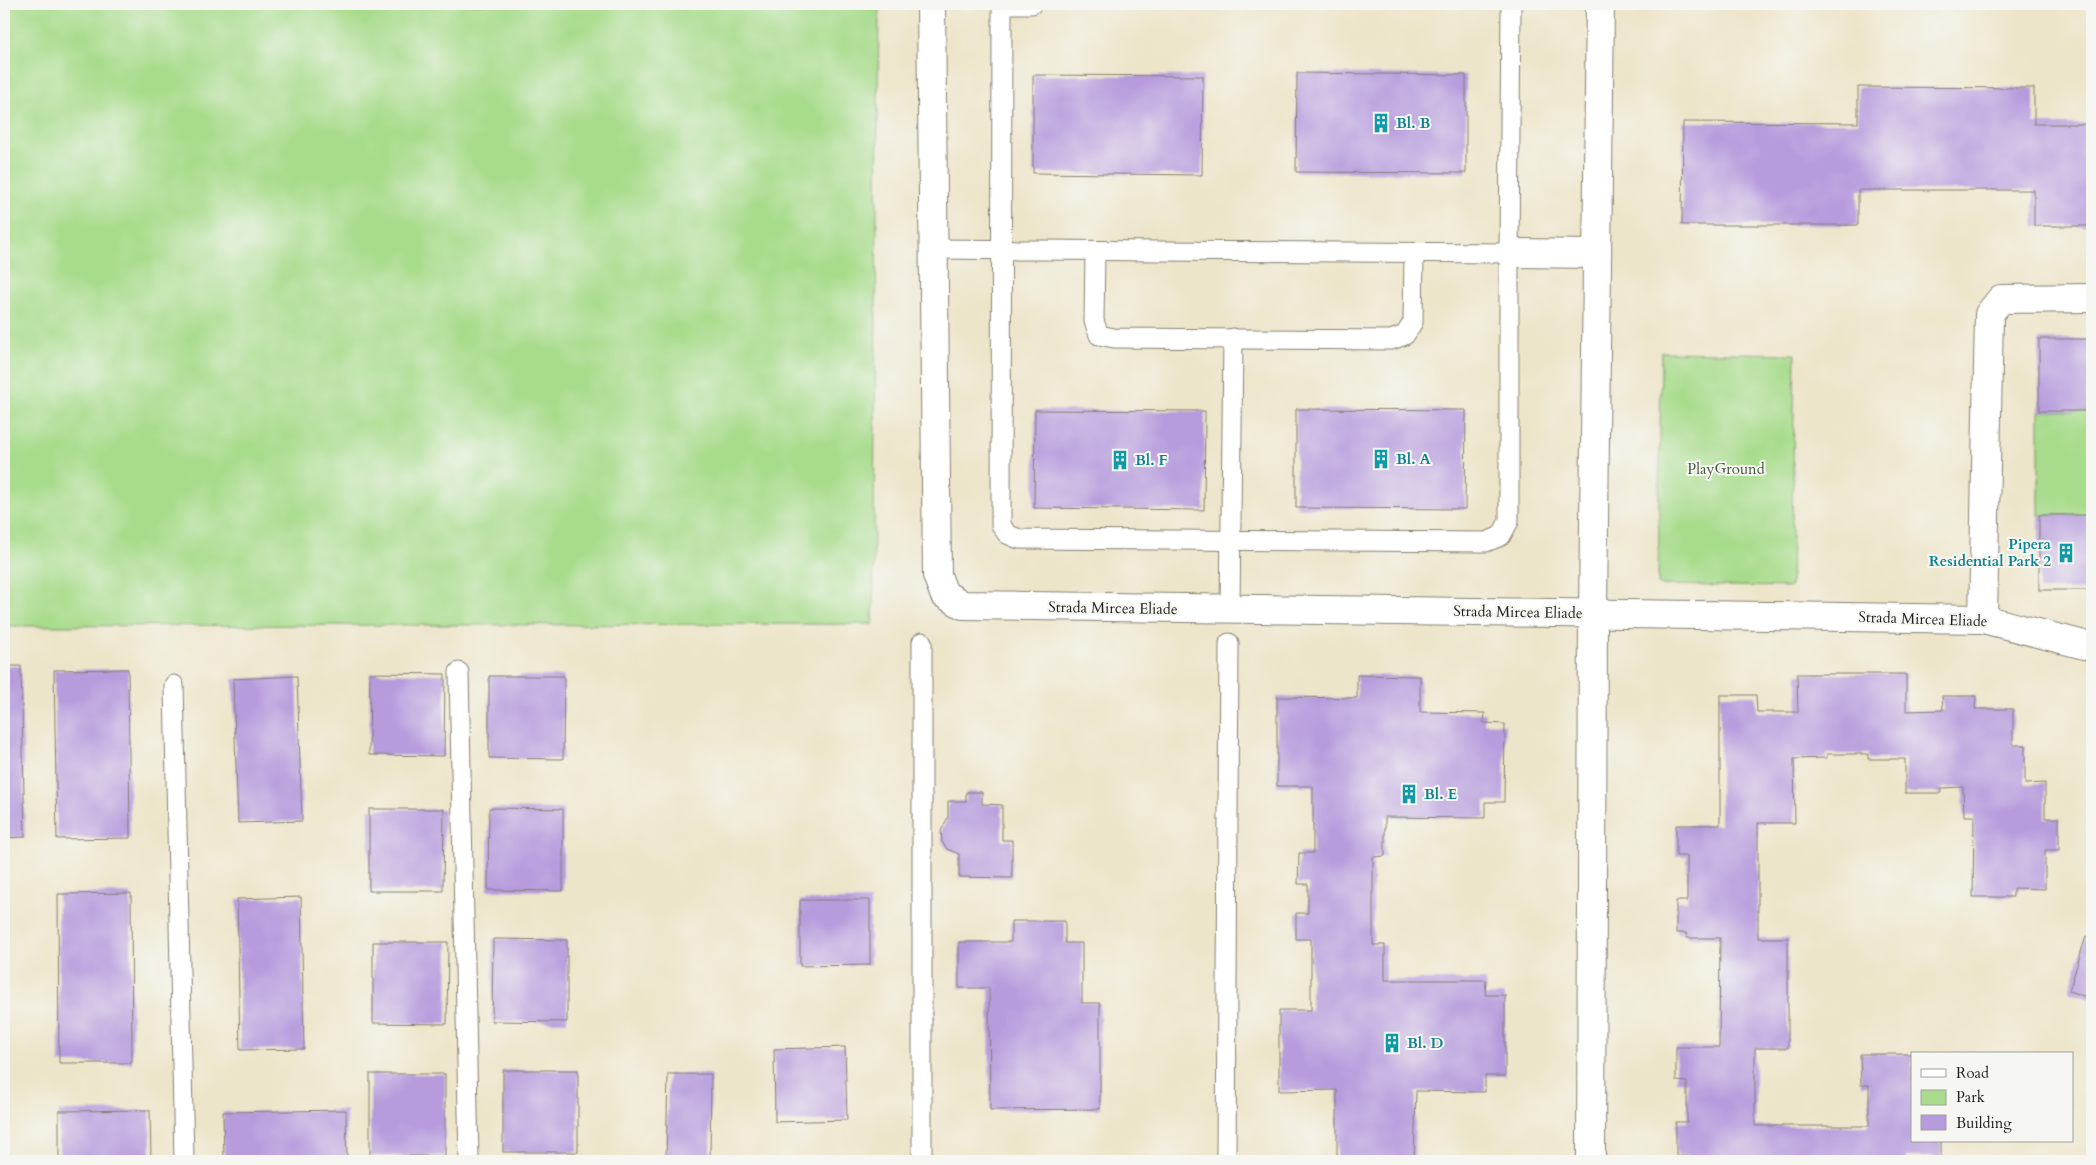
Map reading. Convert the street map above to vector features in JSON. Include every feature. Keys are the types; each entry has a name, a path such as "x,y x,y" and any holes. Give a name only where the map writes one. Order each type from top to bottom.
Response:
{"street":[{"path":"931,4 934,249"},
{"path":"1591,1161 1593,613 1600,4"},
{"name":"Strada Mircea Eliade","path":"934,249 937,575 944,594 963,606 1983,619 2092,647"},
{"path":"1509,253 1596,254"},
{"path":"1983,619 1989,314 2001,299 2092,298"}],"lane":[{"path":"1032,4 1002,4 1001,525 1007,534 1019,539 1486,542 1502,536 1509,521 1511,4"},
{"path":"934,249 1509,253"},
{"path":"1095,251 1094,321 1098,335 1114,338 1391,340 1405,335 1413,322 1414,253"},
{"path":"1230,609 1233,338"},
{"path":"922,642 922,1161"},
{"path":"1226,1161 1229,644"},
{"path":"459,672 469,1161"},
{"path":"174,684 184,1161"}],"green space":[{"path":"4,4 879,4 873,624 4,626"},
{"name":"PlayGround","path":"1661,352 1795,354 1791,587 1658,585"},
{"path":"2039,411 2092,411 2092,515 2039,515"}],"building":[{"name":"Bl. B","path":"1297,73 1466,75 1466,173 1296,172"},
{"path":"1033,75 1203,76 1202,175 1033,173"},
{"path":"1858,87 2034,88 2034,124 2092,124 2092,226 2034,226 2034,190 1858,190 1858,225 1682,225 1683,122 1858,123"},
{"path":"2039,339 2092,339 2092,411 2039,411"},
{"name":"Bl. A","path":"1296,409 1466,410 1465,509 1296,508"},
{"name":"Bl. F","path":"1035,410 1205,411 1204,510 1034,508"},
{"name":"Pipera Residential Park 2","path":"2039,515 2092,515 2092,590 2039,590"},
{"path":"4,666 21,666 25,837 4,838"},
{"path":"128,669 130,838 57,839 54,670"},
{"path":"370,673 445,674 444,756 369,755"},
{"path":"1797,674 1906,674 1906,711 1943,710 1942,696 1976,696 1975,709 2013,709 2013,745 2025,745 2025,784 2045,783 2045,818 2059,818 2059,850 2045,850 2045,889 2013,888 2013,897 1973,897 1974,816 1964,816 1963,787 1941,788 1941,793 1905,793 1905,759 1868,759 1868,754 1827,754 1827,758 1794,759 1795,823 1758,823 1758,938 1788,938 1788,1048 1755,1048 1755,1126 1869,1126 1869,1085 1861,1085 1860,1054 1911,1054 1911,1142 1941,1142 1941,1157 1906,1157 1906,1161 1688,1161 1688,1155 1676,1155 1676,1122 1687,1122 1687,1082 1676,1081 1676,1047 1719,1047 1720,938 1687,938 1686,933 1676,933 1676,901 1687,901 1687,856 1676,856 1676,825 1720,825 1720,695 1756,695 1757,712 1798,712"},
{"path":"1357,675 1420,676 1420,712 1485,713 1484,723 1505,724 1504,802 1485,802 1485,818 1385,817 1385,856 1373,857 1373,945 1385,945 1385,980 1486,980 1485,995 1505,995 1505,1076 1485,1076 1485,1092 1416,1091 1414,1161 1337,1161 1337,1090 1279,1091 1279,1010 1311,1010 1311,939 1296,939 1296,913 1308,913 1308,884 1298,884 1299,853 1313,853 1313,786 1277,786 1277,697 1357,698"},
{"path":"297,676 302,821 238,823 233,679"},
{"path":"489,676 564,676 563,759 489,758"},
{"path":"966,792 982,792 982,804 1002,805 1002,840 1012,840 1012,878 959,877 959,854 947,849 942,842 941,831 948,817 948,801 966,801"},
{"path":"489,808 563,809 563,891 488,890"},
{"path":"369,809 444,809 443,891 369,891"},
{"path":"131,893 132,1063 59,1063 58,894"},
{"path":"301,897 304,1049 240,1050 237,899"},
{"path":"800,900 870,900 870,965 800,966"},
{"path":"1011,921 1065,921 1065,943 1082,943 1082,1003 1100,1003 1100,1109 990,1110 989,988 959,988 959,942 1011,942"},
{"path":"2086,936 2092,938 2092,999 2069,991"},
{"path":"493,939 567,940 567,1022 492,1021"},
{"path":"373,942 448,942 447,1024 373,1023"},
{"path":"845,1047 847,1120 775,1122 774,1049"},
{"path":"503,1070 578,1070 578,1152 503,1152"},
{"path":"370,1074 445,1074 445,1156 370,1156"},
{"path":"668,1074 711,1074 710,1161 666,1161"},
{"path":"150,1110 151,1161 59,1161 59,1111"},
{"path":"346,1110 347,1161 224,1161 223,1112"}],"place":[{"name":"Bl. B","path":"1381,123"},
{"name":"Bl. A","path":"1381,459"},
{"name":"Bl. F","path":"1120,460"},
{"name":"Pipera Residential Park 2","path":"2066,553"},
{"name":"Bl. E","path":"1409,794"},
{"name":"Bl. D","path":"1392,1043"}]}
